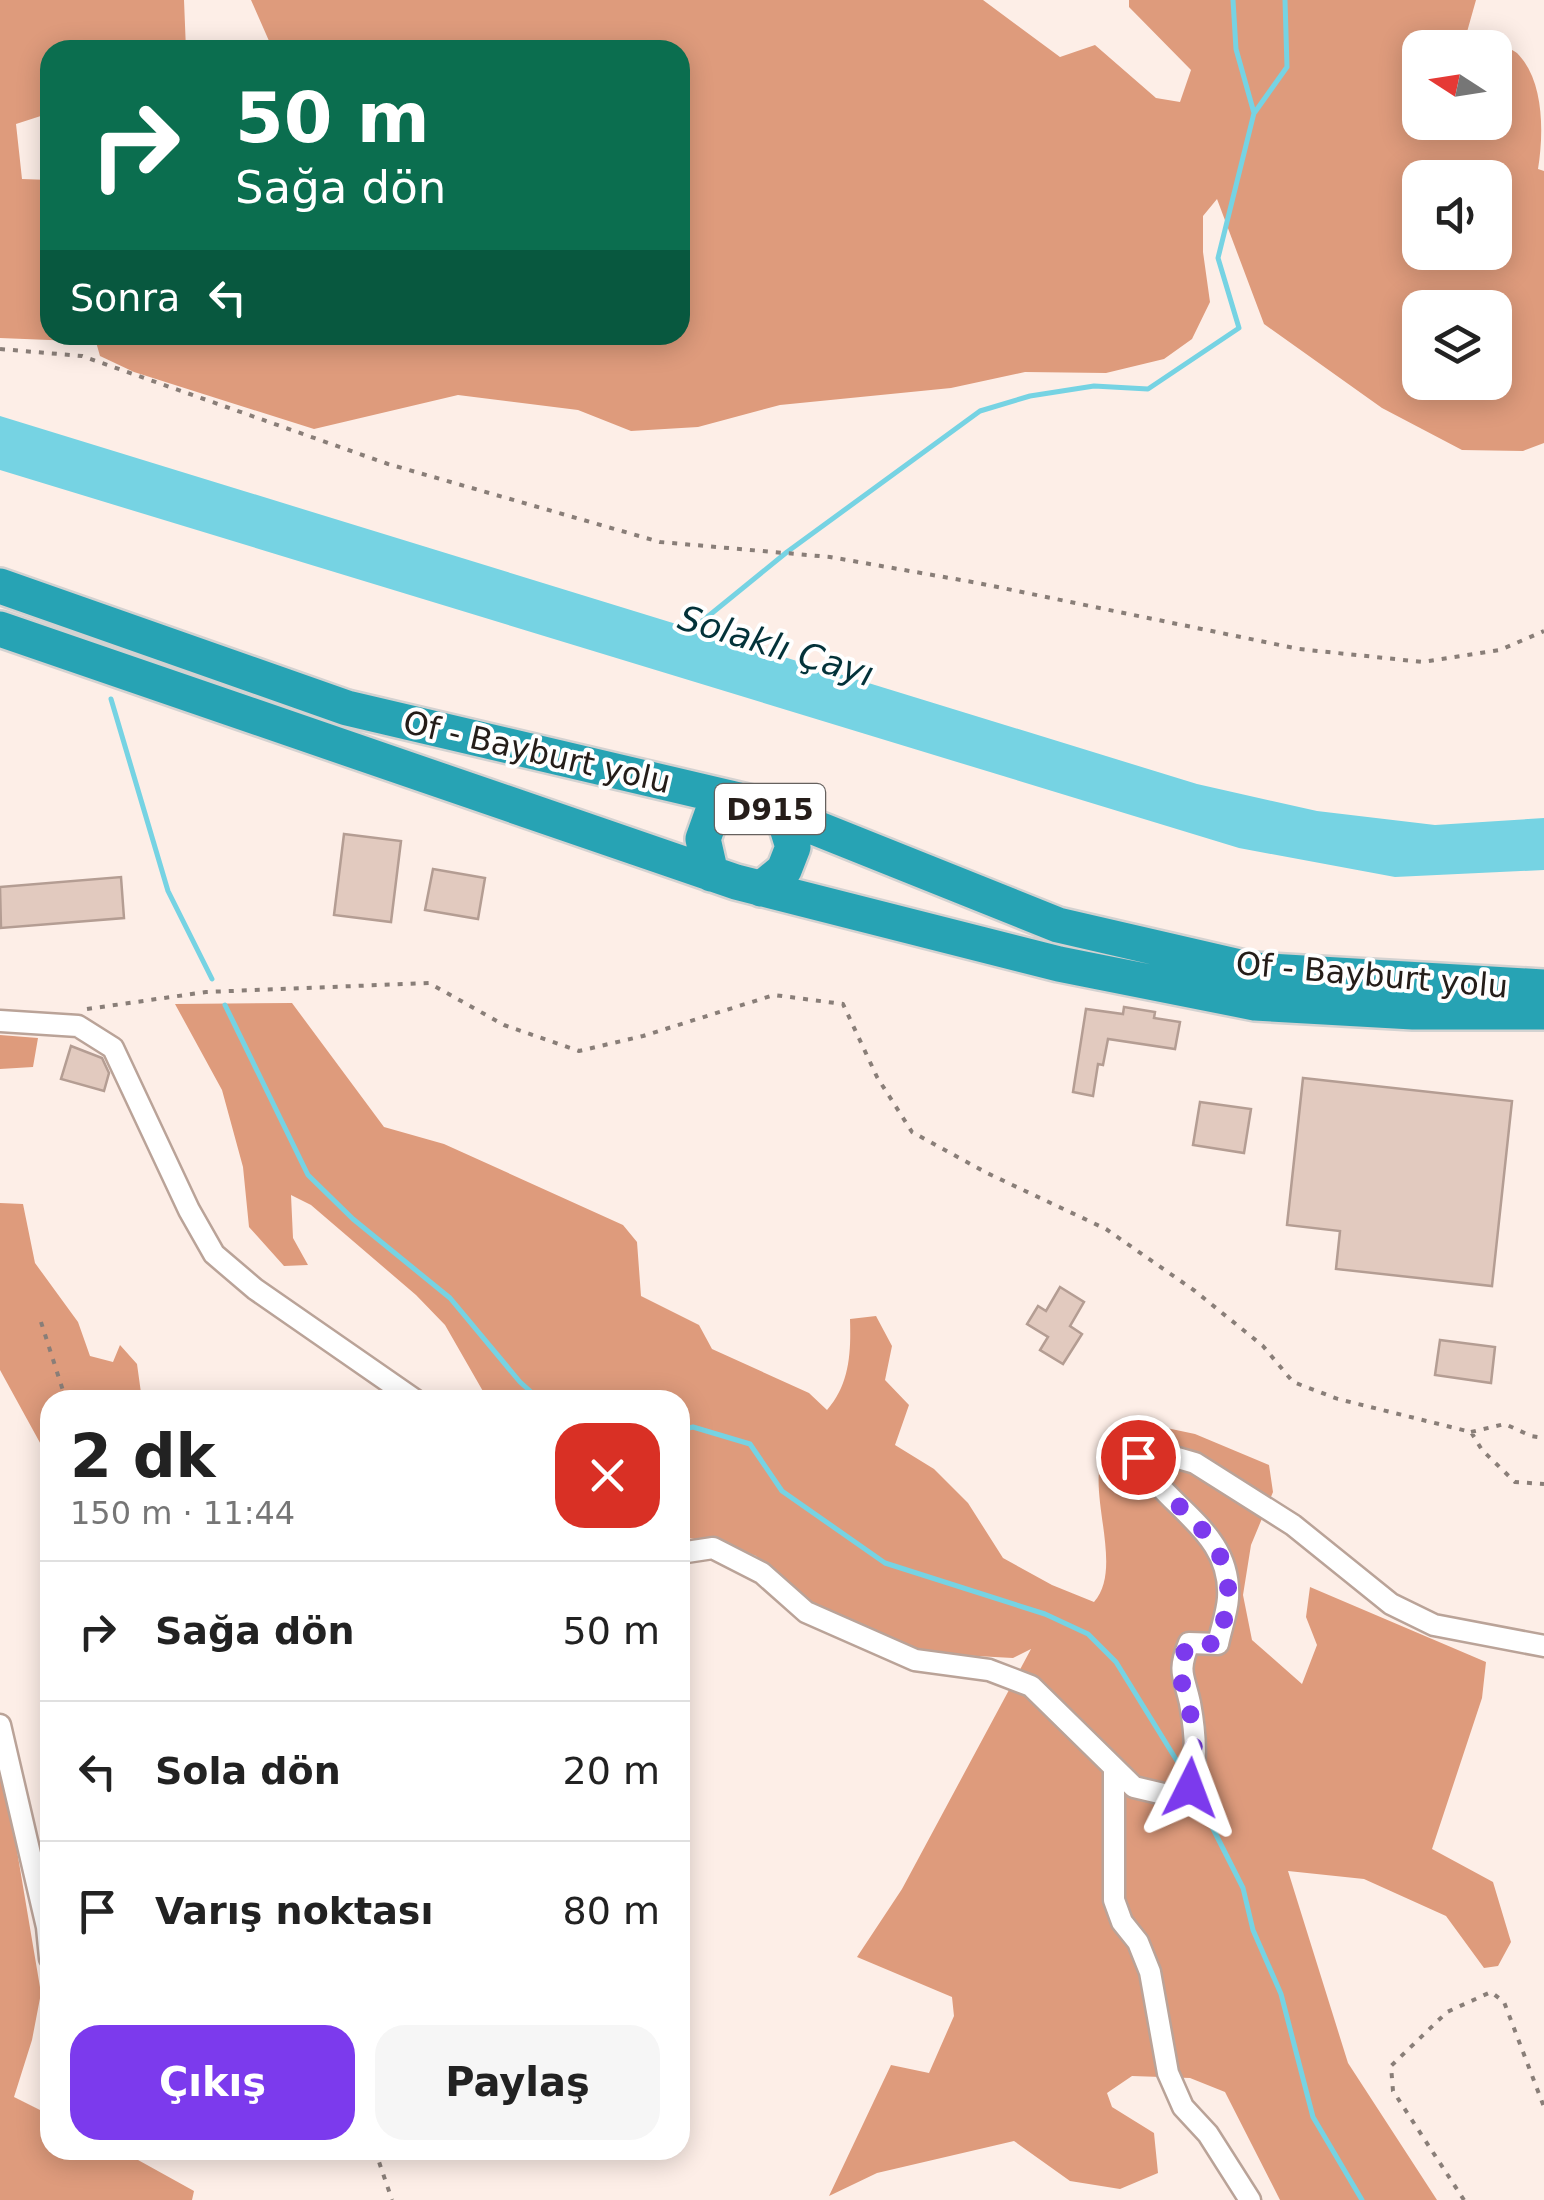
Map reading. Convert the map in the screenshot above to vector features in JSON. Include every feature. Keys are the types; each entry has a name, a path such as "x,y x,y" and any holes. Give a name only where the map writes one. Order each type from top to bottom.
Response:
{"highway":[{"name":"Of - Bayburt yolu","path":"0,586 347,708 735,799 783,814 1058,925 1272,971 1544,987"},
{"name":"Of - Bayburt yolu","path":"0,629 711,874 1059,964 1255,1003 1413,1012 1544,1012"},
{"path":"711,874 703,840 713,811 735,799"},
{"path":"761,888 784,870 793,847 783,814"}],"street":[{"path":"0,1020 78,1026 113,1048 189,1210 214,1254 254,1290 401,1390"},
{"path":"690,1551 713,1548 762,1573 806,1612 915,1660 989,1670 1032,1686 1134,1787 1172,1796 1190,1788 1196,1768 1189,1701 1180,1678 1180,1663 1188,1643 1218,1644 1228,1597 1224,1562 1208,1532 1148,1476 1138,1457 1164,1454 1194,1462 1292,1524 1391,1604 1434,1625 1544,1646"},
{"path":"0,1726 40,1898"},
{"path":"1114,1768 1114,1900 1150,1972 1168,2074 1182,2107 1208,2134 1250,2200"}],"path":[{"path":"0,349 82,356 388,464 660,542 830,557 1298,649 1388,659 1423,662 1500,650 1544,632"},
{"path":"77,1010 206,992 429,983 504,1026 578,1051 644,1036 774,995 844,1004 877,1077 912,1132 987,1174 1106,1229 1195,1291 1263,1346 1293,1382 1338,1399 1471,1432 1505,1424 1544,1438"},
{"path":"41,1322 63,1390"},
{"path":"1471,1432 1482,1450 1516,1482 1544,1484"},
{"path":"1464,2200 1392,2091 1391,2066 1447,2012 1491,1992 1504,2002 1544,2108"},
{"path":"378,2160 392,2200"}],"shaded area":[{"path":"0,0 184,0 186,40 40,40 40,116 16,124 22,179 40,180 40,340 0,338"},
{"path":"251,0 983,0 1060,57 1095,45 1156,98 1180,102 1191,70 1129,7 1129,0 1476,0 1468,30 1402,30 1402,140 1512,140 1512,50 1533,77 1540,107 1538,169 1544,171 1544,443 1523,451 1462,450 1382,408 1264,324 1217,199 1203,216 1210,302 1192,339 1164,359 1106,373 1025,372 951,388 780,405 698,427 631,431 578,410 458,395 314,429 134,372 100,356 97,345 690,345 690,40 269,40"},
{"path":"292,1003 384,1127 444,1144 623,1225 637,1242 641,1296 699,1325 712,1349 809,1393 827,1410 845,1378 850,1319 876,1316 892,1346 885,1380 909,1405 895,1445 934,1469 968,1503 1003,1558 1052,1585 1094,1602 1102,1589 1106,1556 1100,1464 1111,1435 1143,1423 1195,1434 1269,1465 1273,1492 1251,1545 1243,1595 1252,1640 1302,1684 1317,1645 1306,1617 1310,1587 1486,1662 1482,1698 1432,1849 1493,1882 1511,1942 1498,1966 1484,1968 1446,1916 1364,1879 1288,1871 1348,2063 1437,2200 1280,2200 1225,2092 1190,2078 1132,2076 1107,2093 1112,2107 1154,2133 1158,2173 1120,2189 1070,2181 1014,2141 877,2173 829,2196 891,2065 929,2073 954,2016 952,1997 857,1957 902,1889 1031,1649 1013,1658 921,1653 843,1621 804,1600 756,1556 724,1543 690,1538 690,1390 482,1390 445,1325 416,1295 311,1205 291,1195 293,1238 308,1265 284,1266 249,1227 243,1167 222,1090 175,1004"},
{"path":"0,1035 38,1038 33,1067 0,1069"},
{"path":"0,1203 23,1204 35,1263 78,1322 90,1356 113,1362 120,1345 137,1364 141,1390 40,1390 40,1443 0,1370"},
{"path":"0,1750 40,1987 32,2040 14,2097 40,2110 40,2160 138,2160 194,2191 192,2200 0,2200"}],"water":[{"path":"0,416 1197,784 1317,811 1435,825 1544,818 1544,870 1395,877 1239,848 0,470"}],"building":[{"path":"344,834 401,841 391,922 334,915"},
{"path":"433,869 485,878 478,919 425,910"},
{"path":"121,877 124,918 1,928 0,887"},
{"path":"1124,1007 1155,1012 1154,1018 1180,1022 1175,1049 1108,1039 1103,1065 1098,1064 1093,1096 1073,1092 1086,1009 1123,1014"},
{"path":"71,1046 102,1058 109,1073 104,1091 61,1079"},
{"path":"1303,1078 1512,1101 1492,1286 1336,1269 1340,1231 1287,1225"},
{"path":"1200,1102 1251,1109 1244,1153 1193,1145"},
{"path":"1060,1287 1084,1302 1070,1326 1082,1334 1063,1364 1040,1350 1048,1337 1027,1324 1038,1306 1046,1311"},
{"path":"1440,1340 1495,1347 1491,1383 1435,1375"}],"waterway":[{"name":"Solaklı Çayı","path":"690,631 787,552 980,411 1030,396 1094,386 1148,389 1239,328 1218,258 1254,113 1236,49 1233,0"},
{"path":"1255,112 1287,67 1285,0"},
{"path":"111,699 168,891 212,979"},
{"path":"225,1005 308,1175 353,1219 450,1298 529,1390"},
{"path":"690,1428 750,1444 782,1491 885,1563 1045,1614 1088,1634 1116,1662 1182,1769"},
{"path":"1200,1803 1243,1888 1253,1930 1281,1994 1313,2117 1362,2200"}],"route":[{"path":"1138,1457 1148,1476 1208,1532 1224,1562 1228,1597 1218,1644 1188,1643 1180,1663 1180,1678 1189,1701 1196,1768 1190,1788"}]}
